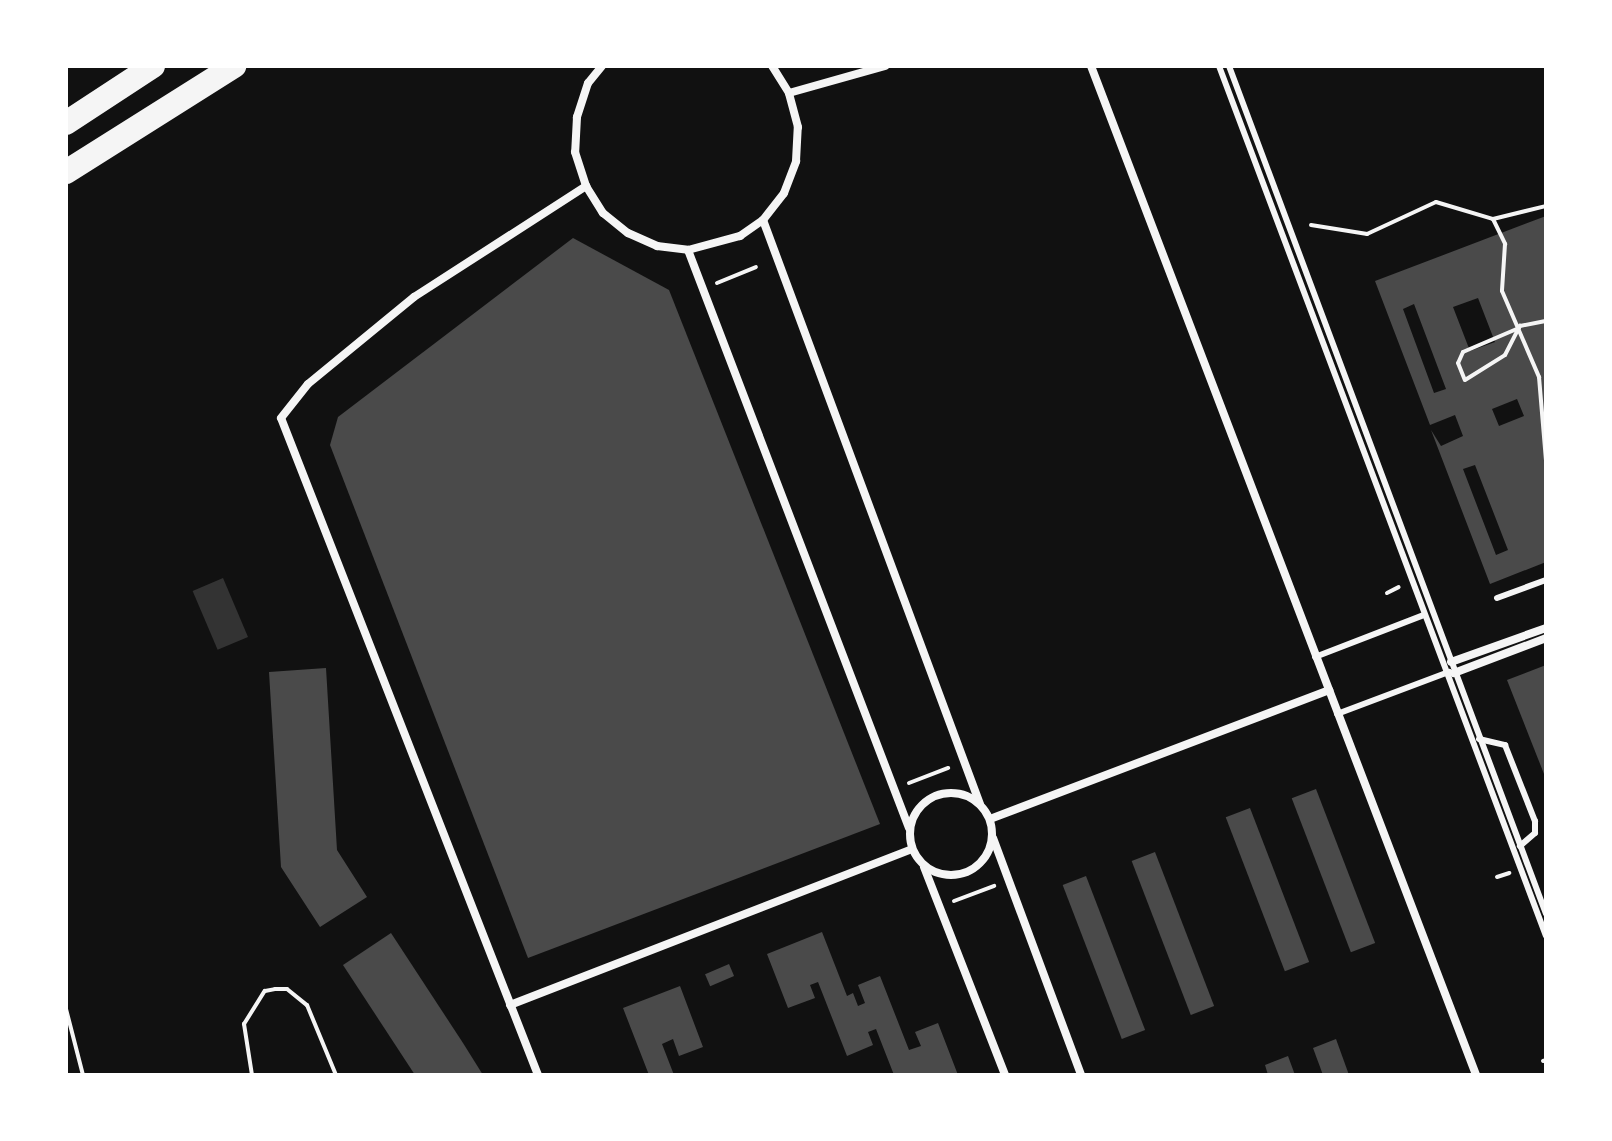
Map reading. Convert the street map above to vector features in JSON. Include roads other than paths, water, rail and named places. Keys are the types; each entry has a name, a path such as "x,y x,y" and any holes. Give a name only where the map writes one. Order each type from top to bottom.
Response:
{"highway":[{"path":"66,123 153,66"},
{"path":"66,172 234,66"}],"street":[{"path":"602,66 588,83 577,117 575,152 586,186 603,213 628,233 657,246 688,250 740,236 763,220 784,193 796,161 798,127 789,93 772,66"},
{"path":"789,93 885,66"},
{"path":"1091,66 1476,1075"},
{"path":"538,1075 281,418 308,384 414,297 586,186"},
{"path":"763,220 980,804 990,819 993,838 1008,881 1081,1075"},
{"path":"688,250 909,828 912,849 924,866 942,906 1005,1075"},
{"path":"1451,662 1546,628"},
{"path":"1450,672 1546,638"},
{"path":"990,819 1329,690"},
{"path":"909,828 918,807 937,794 960,793 980,804"},
{"path":"924,866 944,876 967,873 985,859 993,838"},
{"path":"510,1005 912,849"}],"lane":[{"path":"1219,66 1450,672 1546,936"},
{"path":"1229,66 1428,614 1451,662 1450,672 1546,914"},
{"path":"1497,598 1546,580"},
{"path":"1315,657 1428,614"},
{"path":"1337,714 1450,672"},
{"path":"1479,739 1505,745 1535,821 1535,833 1520,846"}]}
